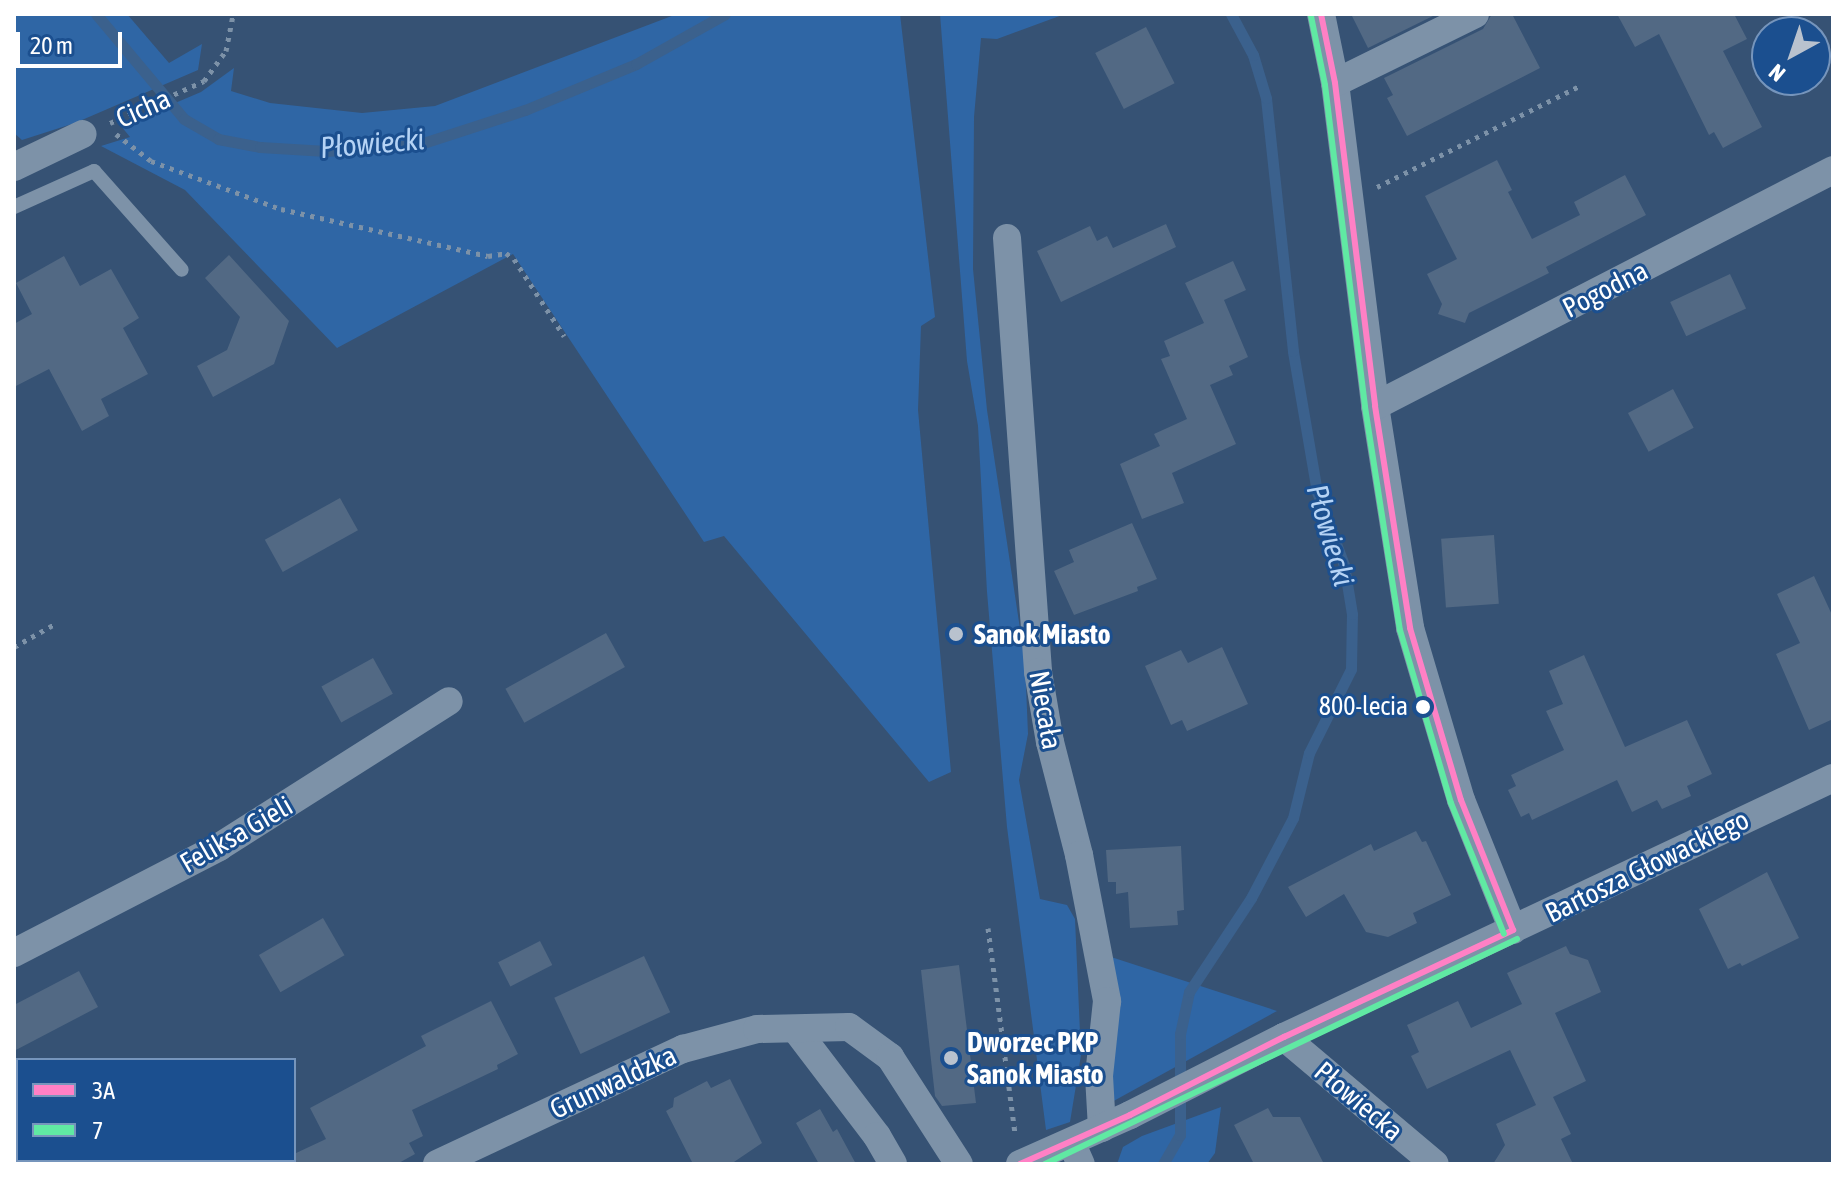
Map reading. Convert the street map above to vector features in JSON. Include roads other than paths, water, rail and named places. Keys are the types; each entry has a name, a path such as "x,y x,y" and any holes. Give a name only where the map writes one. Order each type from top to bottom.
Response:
{"street":[{"path":"1321,14 1335,83 1375,406 1410,628 1461,800 1513,930"},
{"path":"1335,83 1475,14"},
{"name":"Cicha","path":"14,167 95,128"},
{"name":"Pogodna","path":"1375,406 1833,170"},
{"name":"Niecała","path":"1007,238 1038,672 1050,742 1079,855 1107,1001 1099,1076 1102,1128"},
{"name":"Feliksa Gieli","path":"14,953 219,847 449,701"},
{"name":"Bartosza Głowackiego","path":"1020,1164 1076,1153 1102,1128 1284,1037 1833,778"},
{"name":"Grunwaldzka","path":"437,1164 683,1049 757,1029 797,1031 849,1027 890,1057 959,1164"},
{"path":"797,1031 877,1136 893,1164"},
{"name":"Płowiecka","path":"1284,1037 1435,1164"}],"lane":[{"path":"14,207 94,171 182,270"}],"waterway":[{"name":"Płowiecki","path":"96,14 184,119 218,139 260,147 326,151 417,145 525,110 636,64 725,14"},
{"name":"Płowiecki","path":"1163,1164 1180,1135 1180,1034 1189,992 1251,898 1293,818 1309,753 1351,669 1352,614 1344,565 1317,492 1293,351 1266,98 1253,55 1231,14"}],"place":[{"name":"Sanok Miasto","path":"956,634"},
{"name":"800-lecia","path":"1423,707"},
{"name":"Dworzec PKP Sanok Miasto","path":"951,1058"}]}
